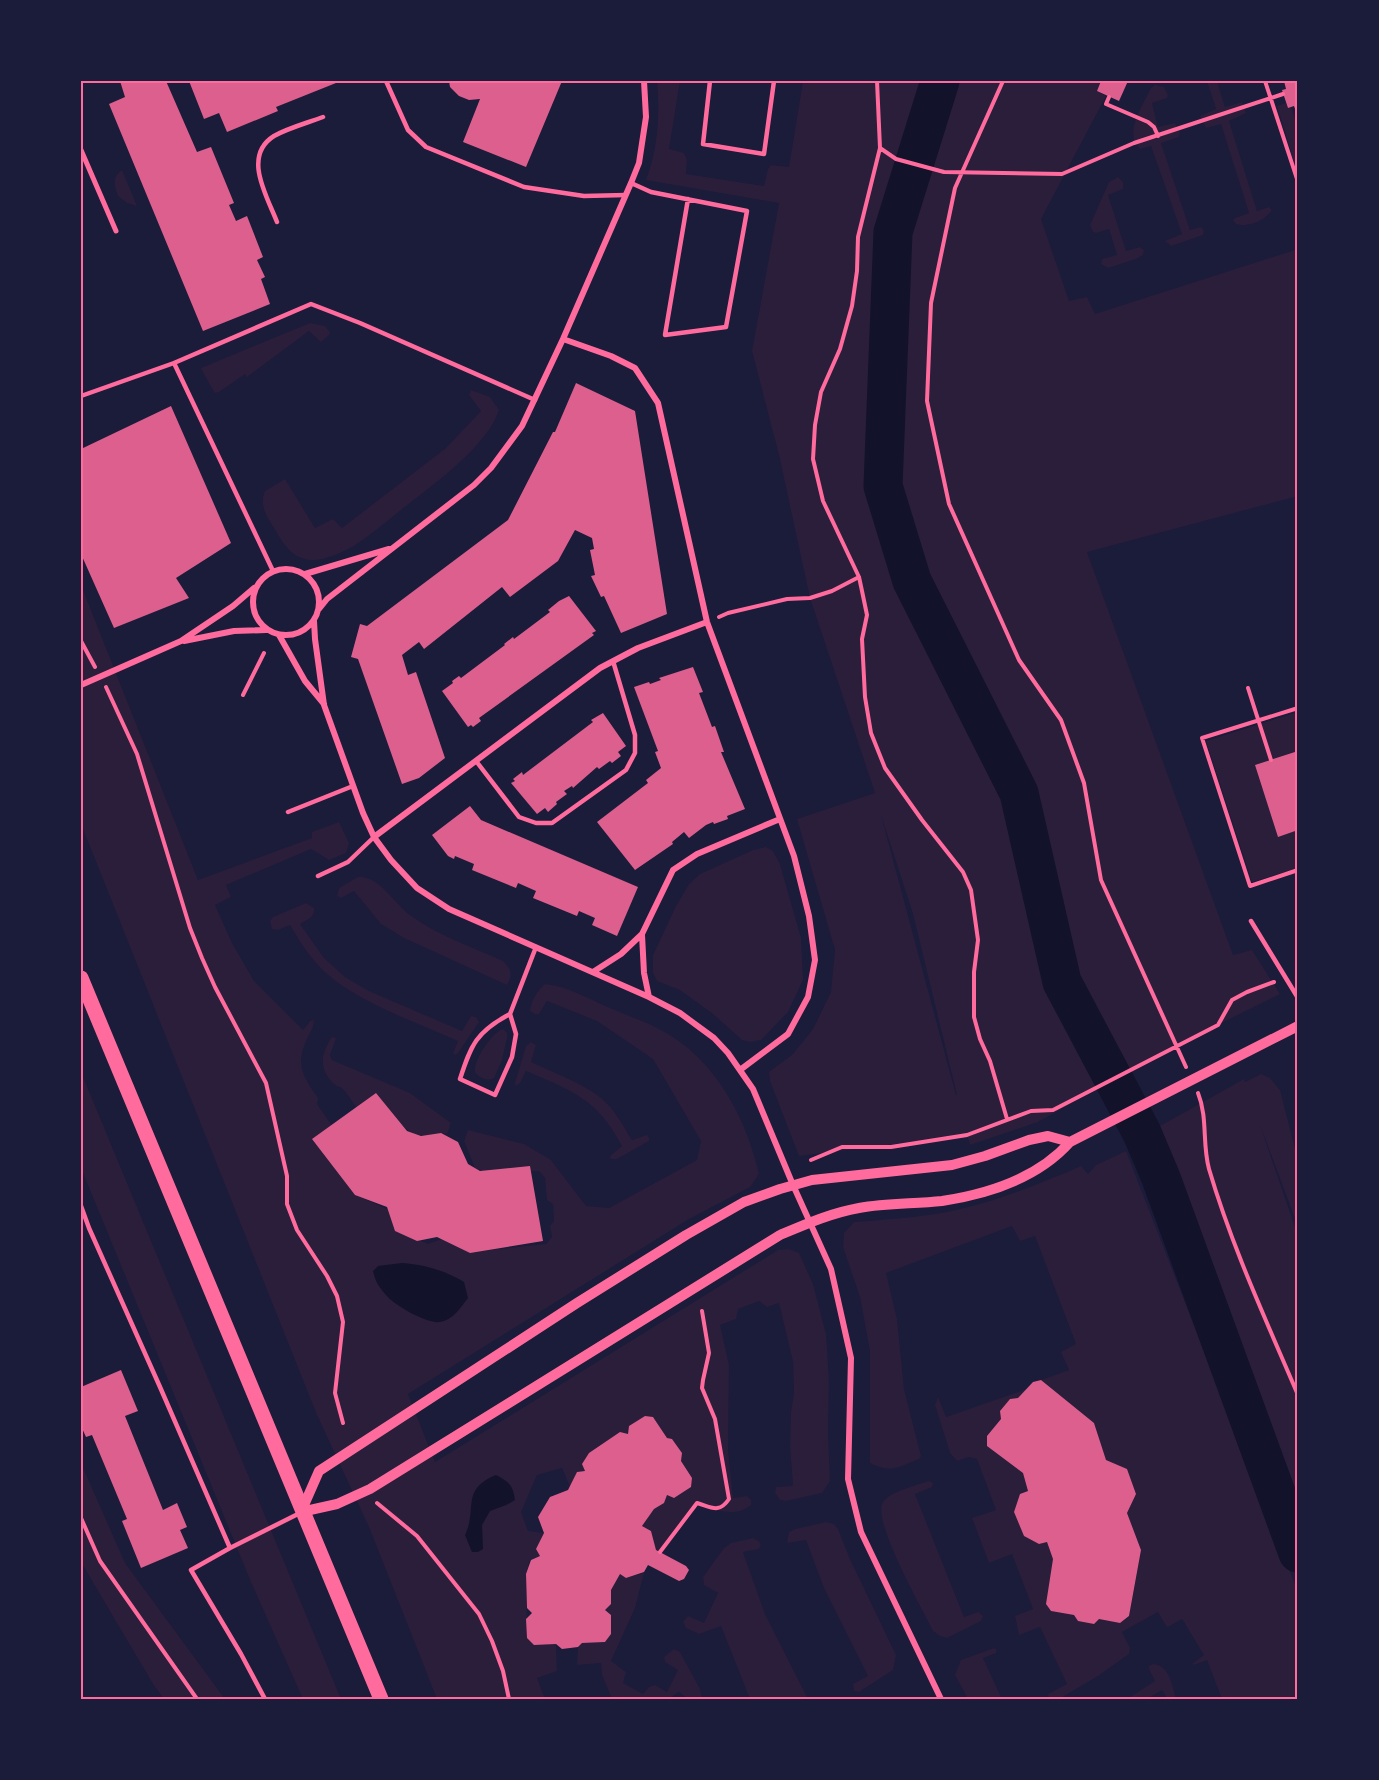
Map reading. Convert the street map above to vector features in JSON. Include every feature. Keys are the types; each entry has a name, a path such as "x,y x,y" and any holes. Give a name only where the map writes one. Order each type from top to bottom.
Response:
{"highway":[{"path":"81,978 200,1260 301,1512 381,1699"}],"street":[{"path":"181,641 248,629 267,630 279,635 292,635 305,630 314,621 319,609 327,599 474,485 508,446 522,426 535,400 639,163 646,117 644,81"},
{"path":"81,150 116,231"},
{"path":"563,339 611,356 635,368 658,403 707,622 794,856 807,906 815,960 808,997 788,1034 740,1070"},
{"path":"305,574 392,548"},
{"path":"81,686 181,641 233,606 273,571 292,569 305,574 314,584 319,596 319,609"},
{"path":"258,584 253,595 253,609 258,621 267,630"},
{"path":"314,621 324,705 374,837 405,876 417,888 449,909 649,997 697,1023 714,1038 753,1089 831,1269 851,1358 848,1479 861,1532 941,1699"},
{"path":"374,837 600,668 638,648 707,622"},
{"path":"279,635 305,681 324,705"},
{"path":"593,972 621,954 642,934 673,870 697,854 780,819"},
{"path":"642,934 644,973 649,997"},
{"path":"301,1512 337,1504 370,1489 780,1235 810,1222 859,1208 943,1201 1019,1179 1044,1166 1070,1142 1298,1026"},
{"path":"301,1512 319,1471 577,1303 744,1202 812,1180 952,1165 1048,1136 1070,1142"}],"lane":[{"path":"386,81 408,130 426,147 524,187 584,196 626,195"},
{"path":"710,81 703,144 764,154 774,81"},
{"path":"277,222 260,179 257,165 259,152 274,136 323,117"},
{"path":"631,183 651,192 747,210 726,327 665,335 688,199"},
{"path":"81,396 174,363 311,304 360,323 535,400"},
{"path":"174,363 273,571"},
{"path":"476,761 519,817 536,823 552,823 626,770 635,753 634,735 613,661"},
{"path":"288,812 353,786"},
{"path":"318,876 348,862 374,837"},
{"path":"1251,921 1298,998"},
{"path":"510,1014 490,1024 477,1039 468,1054 460,1079 495,1095 512,1057 516,1034 510,1014 536,947"},
{"path":"81,1206 230,1548"},
{"path":"265,1699 191,1570 301,1512"}],"path":[{"path":"877,81 880,148 858,237 857,271 852,306 840,349 821,392 815,425 813,459 823,501 859,576 867,615 862,639 865,697 871,734 885,768 963,872 971,890 978,940 974,972 974,1017 980,1039 990,1060 1007,1119"},
{"path":"1003,81 955,188 931,303 927,401 949,504 1019,660 1061,720 1084,783 1101,880 1204,1106 1208,1166 1239,1259 1298,1395"},
{"path":"1266,81 1298,182"},
{"path":"880,148 896,159 944,172 1062,174 1134,144 1283,94"},
{"path":"1109,97 1106,104 1148,122 1154,127 1158,136"},
{"path":"707,622 728,613 777,601 810,598 832,591 859,576"},
{"path":"81,641 88,657"},
{"path":"243,695 264,653"},
{"path":"106,688 137,754 190,928 202,958 266,1083 287,1176 287,1204 297,1230 327,1276 337,1296 343,1322 335,1393 343,1423"},
{"path":"1248,688 1271,760"},
{"path":"1298,708 1202,738 1250,886 1298,870"},
{"path":"811,1160 842,1147 891,1147 967,1135 1031,1111 1053,1110 1218,1025 1232,1000 1285,976"},
{"path":"660,1552 696,1503 719,1509 724,1507 729,1499 715,1419 702,1388 710,1353 702,1311"},
{"path":"376,1502 417,1536 479,1614 503,1671 509,1699"},
{"path":"81,1518 100,1561 197,1699"}],"shaded area":[{"path":"657,81 680,81 669,149 684,153 687,160 686,174 764,186 771,165 789,167 803,81 1101,81 1097,91 1106,96 1041,219 1069,301 1087,297 1095,314 1298,249 1298,496 1087,552 1233,955 1252,950 1280,994 1161,1053 1038,1122 970,1145 967,1135 799,1156 770,1081 769,1072 793,1054 813,1029 831,992 835,950 797,819 875,793 810,598 779,455 752,351 779,203 646,180 656,144","holes":["881,815 913,914 957,1095"]},
{"path":"1207,81 1217,81 1225,107 1242,102 1246,113 1229,121 1257,211 1269,207 1272,210 1256,223 1240,225 1233,220 1249,213 1221,124 1206,128 1200,116 1216,109"},
{"path":"1155,85 1164,87 1168,95 1167,98 1152,103 1158,127 1175,123 1180,133 1179,137 1161,143 1190,230 1201,227 1204,230 1203,235 1171,246 1165,241 1182,234 1151,146 1140,149 1133,135 1136,119 1151,88"},
{"path":"1286,103 1288,108 1291,107 1298,128 1298,174 1277,106"},
{"path":"122,170 137,206 127,203 118,196 115,182"},
{"path":"1118,177 1123,182 1123,189 1108,195 1126,251 1140,247 1144,250 1143,255 1136,259 1108,268 1101,264 1102,259 1117,255 1109,229 1096,233 1090,225 1109,182"},
{"path":"310,323 325,326 330,332 329,335 321,342 309,331 247,377 245,374 215,393 201,368"},
{"path":"471,390 490,397 499,410 483,438 442,478 354,546 339,553 311,560 300,557 286,547 265,513 263,497 265,491 285,479 315,528 333,519 342,528 446,448 481,411 469,395"},
{"path":"81,585 198,880 312,838 312,832 339,822 349,843 346,853 329,860 311,849 226,885 231,897 215,905 232,943 254,981 303,1030 310,1021 314,1020 313,1028 303,1048 302,1070 318,1098 317,1104 335,1130 324,1147 358,1196 396,1213 404,1233 428,1244 447,1237 481,1251 546,1244 552,1237 550,1226 554,1221 553,1204 547,1200 545,1178 539,1171 483,1171 475,1168 464,1141 468,1130 524,1144 551,1160 586,1206 609,1208 697,1160 701,1141 653,1059 597,1021 547,1001 539,1014 530,1011 535,996 545,984 578,993 650,1024 673,1037 689,1049 717,1080 739,1115 747,1134 759,1174 750,1187 689,1219 408,1394 435,1462 778,1250 789,1249 799,1253 813,1284 826,1334 829,1380 830,1481 822,1493 786,1501 780,1500 775,1493 776,1487 793,1486 790,1446 794,1392 793,1362 779,1303 767,1307 759,1301 738,1309 736,1319 720,1325 729,1365 728,1450 733,1498 747,1496 751,1500 751,1505 738,1511 724,1512 696,1503 660,1552 656,1550 651,1531 642,1526 654,1509 664,1503 667,1495 674,1498 690,1487 692,1478 681,1461 682,1453 672,1439 667,1438 653,1417 645,1417 629,1426 628,1434 620,1433 589,1453 583,1464 585,1471 577,1472 570,1487 562,1468 537,1475 521,1512 528,1531 544,1533 536,1549 540,1556 530,1560 526,1574 527,1638 534,1645 556,1644 557,1671 537,1678 545,1699 437,1699 369,1527 317,1415 81,824"},
{"path":"1298,712 1298,751 1255,765 1278,836 1298,830 1298,868 1252,882 1206,741"},
{"path":"766,847 773,851 780,864 801,938 803,980 788,1012 761,1040 750,1042 742,1040 713,1014 680,990 657,981 653,973 653,955 689,884 700,874 753,850"},
{"path":"358,877 373,880 410,915 432,929 503,961 510,972 507,985 404,938 381,924 354,891 341,898 337,896 339,888"},
{"path":"306,903 314,908 313,914 300,924 324,958 345,977 369,991 462,1031 471,1016 476,1017 479,1022 458,1053 455,1055 453,1053 458,1041 379,1007 337,982 310,956 290,925 278,930 272,929 270,921 273,917"},
{"path":"503,1029 507,1033 507,1038 502,1060 494,1078 484,1079 475,1072 477,1061 489,1041"},
{"path":"332,1037 336,1038 330,1055 332,1060 410,1093 451,1123 447,1134 412,1133 400,1124 376,1093 356,1107 344,1090 334,1084 325,1073 323,1061 325,1049"},
{"path":"531,1042 536,1045 531,1062 593,1092 610,1107 632,1140 647,1135 649,1141 617,1159 611,1159 610,1156 622,1146 603,1117 582,1098 526,1071 516,1086 526,1046"},
{"path":"81,1072 341,1699 303,1699 251,1582 81,1168"},
{"path":"1261,1074 1270,1078 1280,1090 1298,1160 1298,1227 1259,1122 1298,1236 1298,1505 1160,1126 1244,1079 1245,1082"},
{"path":"1126,1151 1298,1592 1298,1699 1222,1699 1207,1660 1192,1664 1204,1655 1182,1619 1168,1627 1158,1612 1122,1632 1130,1648 1129,1654 1059,1699 1049,1698 1048,1694 1067,1684 1040,1627 1019,1635 1015,1616 1033,1609 1012,1554 989,1563 972,1518 996,1510 977,1459 969,1457 957,1461 950,1453 935,1405 938,1397 946,1417 1027,1389 1018,1398 1010,1399 1000,1411 1001,1419 987,1436 987,1446 1023,1473 1028,1491 1020,1494 1014,1512 1024,1536 1039,1544 1047,1542 1053,1559 1046,1604 1051,1611 1074,1615 1078,1621 1094,1624 1099,1619 1120,1623 1129,1617 1141,1550 1127,1513 1136,1494 1127,1469 1106,1460 1094,1423 1041,1380 1069,1370 1061,1352 1076,1344 1035,1236 1020,1241 1012,1226 886,1273 897,1319 904,1389 921,1456 900,1467 890,1469 870,1463 870,1351 860,1297 843,1247 844,1233 854,1222 926,1215 983,1203 1081,1166 1088,1174 1096,1165"},
{"path":"402,1263 434,1269 457,1278 464,1282 468,1298 453,1316 445,1321 434,1322 411,1313 386,1295 373,1271 378,1266"},
{"path":"81,1463 125,1563 225,1699 164,1699 153,1684 81,1562"},
{"path":"496,1475 510,1484 515,1500 490,1511 482,1525 483,1549 472,1552 465,1535 469,1525 474,1493 485,1481"},
{"path":"929,1481 933,1483 932,1487 915,1494 964,1617 978,1612 983,1616 981,1621 947,1638 933,1631 891,1545 881,1512 886,1498"},
{"path":"826,1522 834,1524 838,1529 896,1655 893,1670 859,1692 854,1691 853,1684 868,1676 824,1588 806,1540 787,1543 789,1532"},
{"path":"753,1538 759,1541 761,1545 759,1549 743,1552 765,1614 808,1699 750,1699 721,1626 699,1634 686,1628 683,1622 688,1616 704,1623 718,1593 704,1585 703,1577 724,1548 731,1543"},
{"path":"644,1573 635,1608 611,1661 626,1672 623,1683 643,1694 649,1687 655,1685 667,1692 678,1670 665,1662 664,1657 674,1649 680,1652 700,1689 702,1699 688,1699 679,1692 668,1699 612,1699 602,1675 601,1663 577,1665 578,1647 582,1643 605,1642 611,1634 611,1615 605,1610 611,1604 611,1590 620,1574 626,1578"},
{"path":"994,1648 996,1653 983,1658 1002,1699 968,1699 955,1675 961,1660"},
{"path":"1159,1665 1167,1672 1176,1699 1168,1699 1162,1690 1147,1699 1127,1699 1155,1681 1149,1669 1149,1666"}],"building":[{"path":"120,81 166,81 197,152 211,147 234,203 229,205 236,221 247,216 263,257 257,260 265,277 261,279 270,304 203,331 109,104 125,97"},
{"path":"189,81 341,81 276,107 278,111 227,132 219,113 204,119"},
{"path":"449,81 562,81 526,167 463,142 480,99 469,100 459,96 450,87"},
{"path":"1101,81 1128,81 1119,101 1097,91"},
{"path":"1284,81 1298,81 1298,117 1294,106 1288,108 1282,90 1286,89"},
{"path":"576,383 635,411 667,614 621,633 604,596 601,597 591,576 595,575 590,550 594,549 592,538 575,530 558,561 510,597 502,587 424,649 419,642 402,655 408,675 416,672 445,758 419,778 402,784 358,659 351,657 360,624 367,626 508,520 555,432"},
{"path":"171,406 231,543 176,578 189,598 114,628 81,554 81,449"},
{"path":"569,596 596,631 592,633 594,635 479,718 481,721 473,727 471,725 468,727 442,691 453,683 452,681 459,676 461,678 513,637 514,639 550,612 548,610 559,601"},
{"path":"693,667 703,692 699,693 712,727 715,726 724,752 721,752 745,809 727,816 728,819 706,825 689,838 684,832 672,842 673,844 635,870 597,822 648,783 646,780 661,768 655,752 658,751 634,687 649,682 650,684 661,680 659,678"},
{"path":"603,713 626,746 618,752 621,756 599,769 597,767 573,788 572,786 564,791 567,794 548,812 545,808 537,814 511,783 515,781 513,779 522,772 523,775 593,722 591,720"},
{"path":"1298,751 1298,830 1278,837 1255,765"},
{"path":"470,806 481,820 638,887 617,936 592,925 595,918 579,911 577,916 533,898 536,891 518,883 516,888 472,870 474,864 455,856 454,859 448,856 432,835"},
{"path":"376,1093 407,1131 421,1136 441,1133 458,1142 468,1164 480,1171 530,1166 543,1241 470,1253 437,1237 417,1241 395,1231 387,1207 355,1195 312,1139"},
{"path":"121,1370 138,1411 125,1416 163,1510 177,1503 187,1527 180,1530 188,1548 141,1568 122,1521 127,1519 92,1435 86,1437 81,1426 81,1387"},
{"path":"1041,1380 1094,1423 1106,1460 1127,1469 1136,1494 1127,1513 1141,1550 1129,1616 1120,1623 1099,1619 1094,1624 1078,1621 1074,1615 1051,1611 1046,1604 1053,1559 1047,1542 1039,1544 1024,1536 1014,1512 1020,1494 1028,1491 1023,1473 987,1446 987,1436 1001,1419 1000,1411 1010,1399 1018,1398 1033,1382"},
{"path":"645,1416 653,1417 667,1438 672,1439 682,1453 681,1461 692,1478 691,1487 674,1498 667,1495 664,1503 654,1509 642,1526 651,1531 656,1550 686,1566 689,1570 684,1579 679,1581 648,1565 644,1572 626,1578 620,1574 611,1590 611,1604 605,1610 611,1615 611,1634 605,1642 582,1643 578,1647 562,1649 556,1644 534,1645 527,1638 526,1619 532,1613 527,1608 526,1574 531,1560 540,1556 536,1549 544,1533 538,1517 550,1497 568,1490 577,1472 585,1471 582,1464 589,1453 620,1432 628,1434 629,1426"}],"waterway":[{"path":"940,81 893,232 883,486 912,581 1019,793 1062,982 1142,1133 1161,1178 1298,1553"}]}
